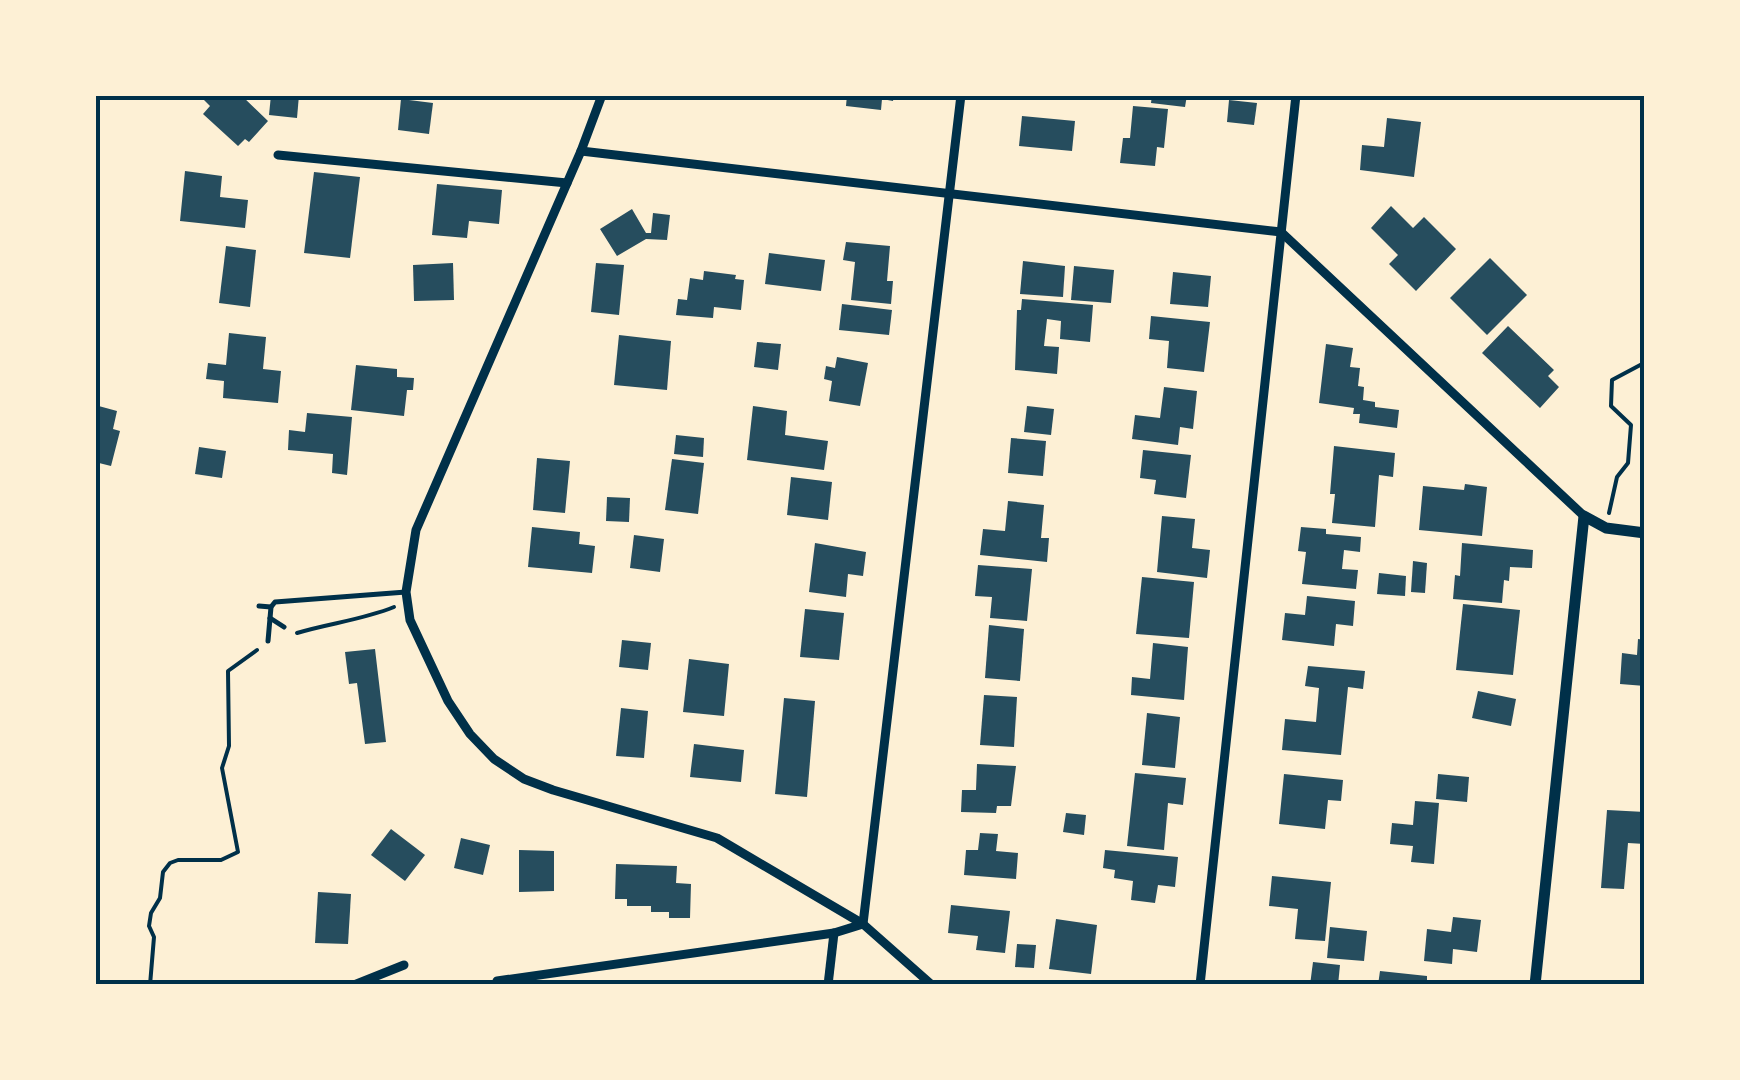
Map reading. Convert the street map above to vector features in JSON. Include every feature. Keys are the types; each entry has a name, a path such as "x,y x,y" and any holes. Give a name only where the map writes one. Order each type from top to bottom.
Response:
{"street":[{"path":"602,95 416,530 406,592 410,620 448,701 470,734 494,759 553,790 717,838 863,924 932,985"},
{"path":"863,924 961,95"},
{"path":"1200,985 1296,95"},
{"path":"581,151 1281,232 1584,516 1606,528 1645,532"},
{"path":"278,155 567,183"},
{"path":"1535,985 1584,516"},
{"path":"497,980 834,933 863,924"},
{"path":"828,985 834,933"},
{"path":"354,985 404,965"}],"lane":[{"path":"268,641 275,602 406,592"},
{"path":"259,606 271,608"},
{"path":"270,618 284,627"}],"path":[{"path":"1606,528 1618,477 1628,462 1631,425 1612,406 1612,380 1645,360"},
{"path":"150,985 154,937 149,926 160,898 162,872 178,860 221,860 238,852 222,768 230,746 228,671 268,641 332,623 366,619 385,611"}],"building":[{"path":"241,95 268,121 249,142 245,139 238,146 203,114 210,106 202,98"},
{"path":"271,95 299,95 297,118 269,115"},
{"path":"847,95 894,95 893,101 882,99 881,110 846,106"},
{"path":"1152,95 1187,95 1185,107 1151,103"},
{"path":"401,99 433,103 429,134 398,130"},
{"path":"1229,100 1257,103 1254,125 1227,122"},
{"path":"1133,106 1168,109 1164,148 1157,147 1155,166 1120,163 1123,138 1130,138"},
{"path":"1022,116 1075,121 1072,151 1019,146"},
{"path":"1387,118 1421,122 1414,177 1360,170 1362,145 1384,147"},
{"path":"185,171 222,176 220,197 248,200 245,228 180,221"},
{"path":"314,172 360,177 350,258 304,253"},
{"path":"437,184 502,190 499,224 469,221 467,238 432,235"},
{"path":"1391,206 1413,228 1424,217 1456,249 1416,291 1389,264 1398,255 1371,228"},
{"path":"632,209 646,233 651,233 653,213 670,215 667,240 646,239 617,256 600,229"},
{"path":"846,242 890,246 887,281 893,281 891,304 851,300 855,262 843,260"},
{"path":"226,246 256,250 250,307 219,303"},
{"path":"769,253 825,260 821,291 765,284"},
{"path":"1490,258 1527,295 1487,335 1450,298"},
{"path":"1023,261 1065,266 1063,297 1020,294"},
{"path":"453,263 454,300 414,301 413,265"},
{"path":"596,263 624,265 619,315 591,312"},
{"path":"1074,266 1114,270 1111,303 1071,300"},
{"path":"704,271 736,275 735,279 744,280 741,310 714,307 713,318 676,315 678,299 687,300 690,278 703,280"},
{"path":"1173,272 1211,276 1208,307 1170,304"},
{"path":"1022,299 1093,305 1090,342 1060,339 1061,321 1047,319 1044,346 1059,347 1057,374 1015,370 1017,310 1021,310"},
{"path":"842,304 892,310 889,335 839,330"},
{"path":"1151,316 1210,322 1204,372 1167,368 1169,341 1149,339"},
{"path":"1508,326 1554,370 1548,376 1559,387 1540,408 1482,353"},
{"path":"229,333 266,337 263,369 281,371 278,403 223,398 224,381 206,379 208,363 226,365"},
{"path":"619,335 671,341 667,390 614,385"},
{"path":"757,342 781,344 778,370 754,367"},
{"path":"1326,344 1353,348 1350,367 1360,368 1358,386 1364,387 1363,400 1375,402 1375,407 1399,410 1397,428 1359,423 1360,414 1353,414 1354,408 1319,403"},
{"path":"837,357 868,363 860,406 829,401 832,381 824,379 826,366 835,368"},
{"path":"356,365 397,369 397,377 414,378 413,390 407,390 404,416 351,410"},
{"path":"1164,387 1197,391 1193,429 1180,427 1178,445 1132,439 1135,415 1160,418"},
{"path":"95,405 117,411 113,429 120,431 111,466 95,462"},
{"path":"753,406 787,411 785,435 828,441 824,470 747,460"},
{"path":"1027,406 1054,409 1051,435 1024,432"},
{"path":"307,413 352,417 347,475 332,473 333,454 288,450 289,430 305,432"},
{"path":"676,435 704,438 703,457 674,454"},
{"path":"1011,438 1046,441 1043,476 1008,473"},
{"path":"1334,446 1395,453 1393,477 1379,475 1375,527 1332,523"},
{"path":"199,447 226,451 222,478 195,474"},
{"path":"1143,450 1191,455 1186,498 1154,494 1156,480 1140,478"},
{"path":"537,458 570,461 565,513 533,510"},
{"path":"672,459 704,463 698,514 665,510"},
{"path":"791,477 832,482 828,520 787,515"},
{"path":"1465,484 1487,487 1482,536 1419,530 1423,486 1464,490"},
{"path":"607,497 630,498 629,522 606,521"},
{"path":"1008,501 1044,505 1041,538 1049,538 1047,562 980,555 983,529 1005,531"},
{"path":"1162,516 1195,519 1192,548 1210,550 1207,578 1157,572"},
{"path":"532,527 580,532 579,544 595,546 592,573 528,567"},
{"path":"1301,527 1361,537 1360,552 1344,550 1342,569 1358,570 1356,589 1302,584 1306,552 1298,551"},
{"path":"634,535 664,539 660,572 630,568"},
{"path":"815,543 866,552 863,576 848,574 846,597 809,592"},
{"path":"1462,543 1533,550 1532,568 1510,567 1509,581 1504,580 1502,603 1453,599 1455,575 1460,576"},
{"path":"1413,561 1427,563 1425,593 1411,592"},
{"path":"978,565 1032,569 1027,621 990,618 992,597 975,596"},
{"path":"1379,573 1406,576 1405,596 1377,594"},
{"path":"1142,577 1194,582 1189,638 1136,634"},
{"path":"1307,596 1355,601 1353,626 1336,624 1334,646 1282,640 1285,613 1305,615"},
{"path":"1463,604 1520,610 1513,675 1456,670"},
{"path":"805,609 844,613 839,660 800,657"},
{"path":"989,625 1024,629 1020,681 985,678"},
{"path":"1638,639 1645,640 1645,686 1620,684 1622,653 1637,655"},
{"path":"622,640 651,643 648,670 619,667"},
{"path":"1153,643 1188,647 1184,700 1131,695 1132,677 1150,679"},
{"path":"375,649 386,742 365,744 357,683 349,684 345,652"},
{"path":"689,659 729,664 724,716 683,712"},
{"path":"1308,666 1365,671 1363,689 1348,687 1341,755 1282,750 1285,719 1316,722 1319,688 1305,686"},
{"path":"1478,691 1516,699 1511,726 1472,718"},
{"path":"984,695 1017,697 1014,747 980,745"},
{"path":"784,698 815,701 807,797 775,794"},
{"path":"621,708 648,711 644,758 616,756"},
{"path":"1147,713 1180,717 1175,768 1142,765"},
{"path":"694,744 744,750 741,782 690,777"},
{"path":"977,764 1016,766 1011,806 997,806 996,813 961,812 962,790 976,790"},
{"path":"1135,773 1186,778 1183,805 1168,803 1164,850 1127,846"},
{"path":"1284,774 1343,780 1341,801 1328,800 1325,829 1279,824"},
{"path":"1438,774 1469,777 1467,802 1436,799"},
{"path":"1415,801 1439,803 1434,864 1411,862 1413,846 1390,844 1392,823 1413,825"},
{"path":"1607,810 1645,812 1645,844 1628,843 1624,889 1601,888"},
{"path":"1066,813 1086,815 1084,835 1063,832"},
{"path":"391,829 425,855 405,881 371,855"},
{"path":"980,833 998,834 996,851 1018,853 1016,879 964,875 966,850 978,850"},
{"path":"461,838 490,845 483,875 454,868"},
{"path":"519,850 554,851 554,891 519,892"},
{"path":"1105,850 1178,857 1175,887 1158,885 1155,903 1131,900 1133,881 1114,878 1115,870 1103,868"},
{"path":"616,864 677,866 676,883 691,884 690,918 669,918 669,912 651,912 651,906 627,906 627,899 615,899"},
{"path":"1272,876 1331,882 1325,941 1295,939 1298,909 1269,906"},
{"path":"318,892 351,894 348,944 315,943"},
{"path":"951,905 1010,911 1005,953 976,950 978,936 948,933"},
{"path":"1453,917 1481,920 1477,952 1453,949 1452,964 1424,961 1427,929 1451,932"},
{"path":"1056,919 1097,925 1091,974 1049,969"},
{"path":"1330,927 1367,931 1364,961 1327,958"},
{"path":"1017,944 1036,945 1034,968 1015,967"},
{"path":"1313,962 1340,965 1338,985 1310,985"},
{"path":"1380,971 1427,976 1427,985 1378,985"}]}
